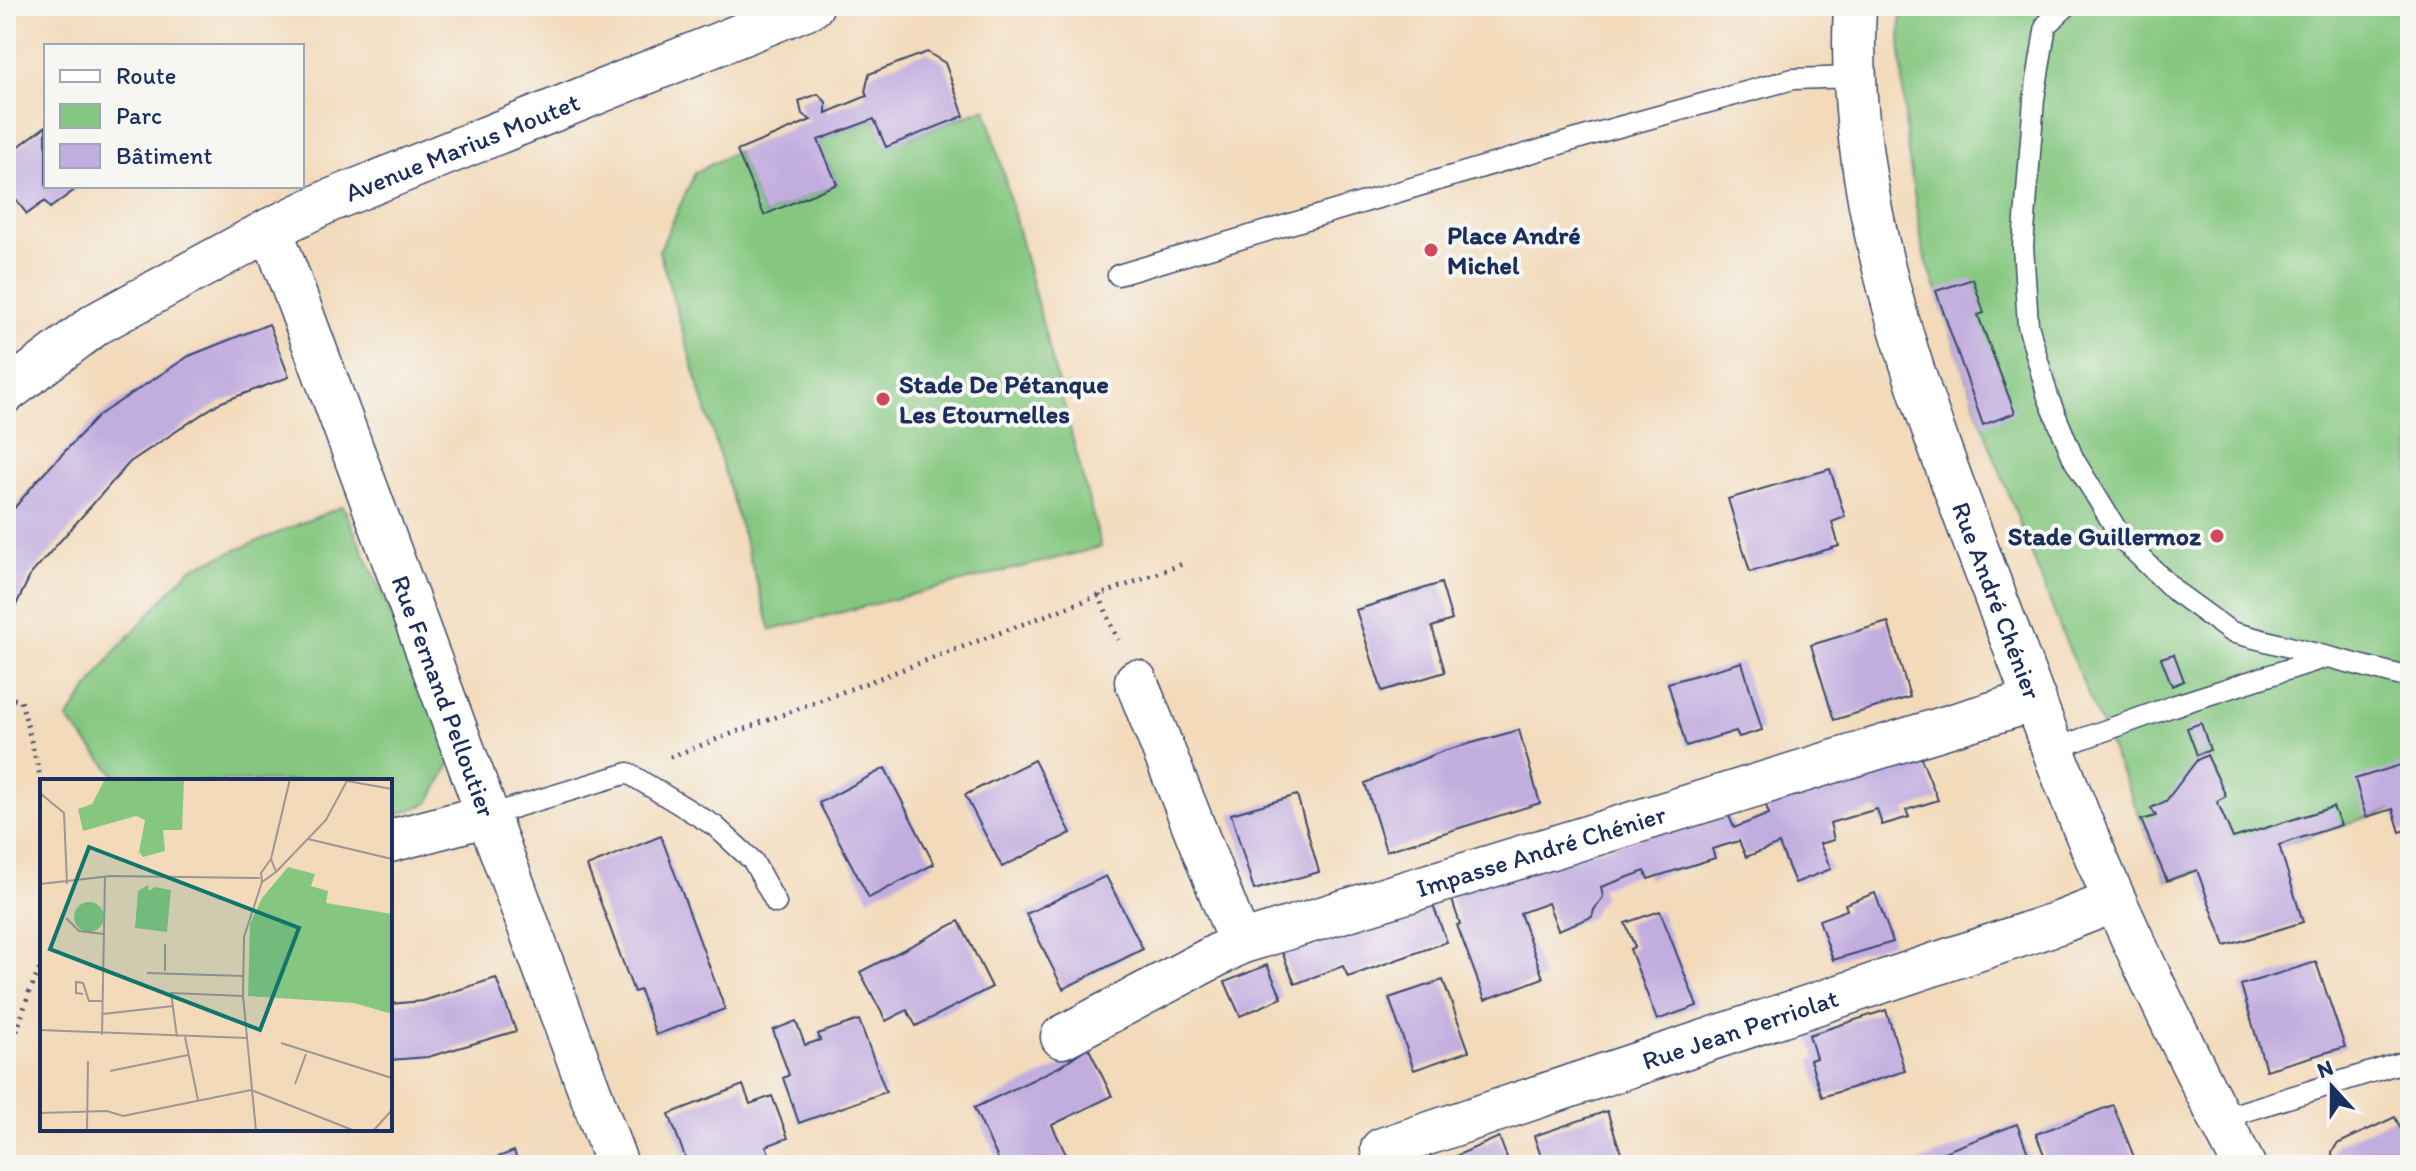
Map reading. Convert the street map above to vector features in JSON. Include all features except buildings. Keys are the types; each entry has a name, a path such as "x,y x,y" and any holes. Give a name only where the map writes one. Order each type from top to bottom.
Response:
{"street":[{"name":"Avenue Marius Moutet","path":"6,392 96,324 329,201 812,6"},
{"name":"Rue André Chénier","path":"1855,6 1854,77 1868,200 1892,303 1947,468 2115,901 2244,1165"},
{"name":"Rue Fernand Pelloutier","path":"271,229 617,1165"},
{"path":"1136,681 1240,943"},
{"name":"Impasse André Chénier","path":"1062,1037 1240,943 2035,700"},
{"path":"392,840 489,815"},
{"name":"Rue Jean Perriolat","path":"1391,1165 1382,1149 2046,927 2115,901"}],"lane":[{"path":"2067,6 2046,25 2034,99 2023,246 2028,325 2048,397 2074,460 2123,540 2176,592 2231,632 2410,678"},
{"path":"1118,275 1604,131 1793,79 1854,77"},
{"path":"2054,749 2173,706 2327,657"},
{"path":"489,815 628,773 715,826 753,861 776,903"},
{"path":"2220,1119 2410,1060"}],"path":[{"path":"628,773 1185,563"},
{"path":"6,697 21,701 41,779"},
{"path":"6,1051 11,1049 40,968"}],"green space":[{"name":"Stade Guillermoz","path":"1902,6 2410,6 2410,804 2167,881 2060,628 1989,443 1923,251 1907,147 1900,37"},
{"name":"Stade De Pétanque Les Etournelles","path":"986,108 1101,547 771,630 659,251 695,173 737,151 764,215 837,184 818,140 874,119 887,146"},
{"path":"343,506 454,756 429,803 392,816 392,779 118,779 67,719 113,654 190,569"}],"place":[{"name":"Place André Michel","path":"1431,250"},
{"name":"Stade De Pétanque Les Etournelles","path":"883,399"},
{"name":"Stade Guillermoz","path":"2217,536"}]}
